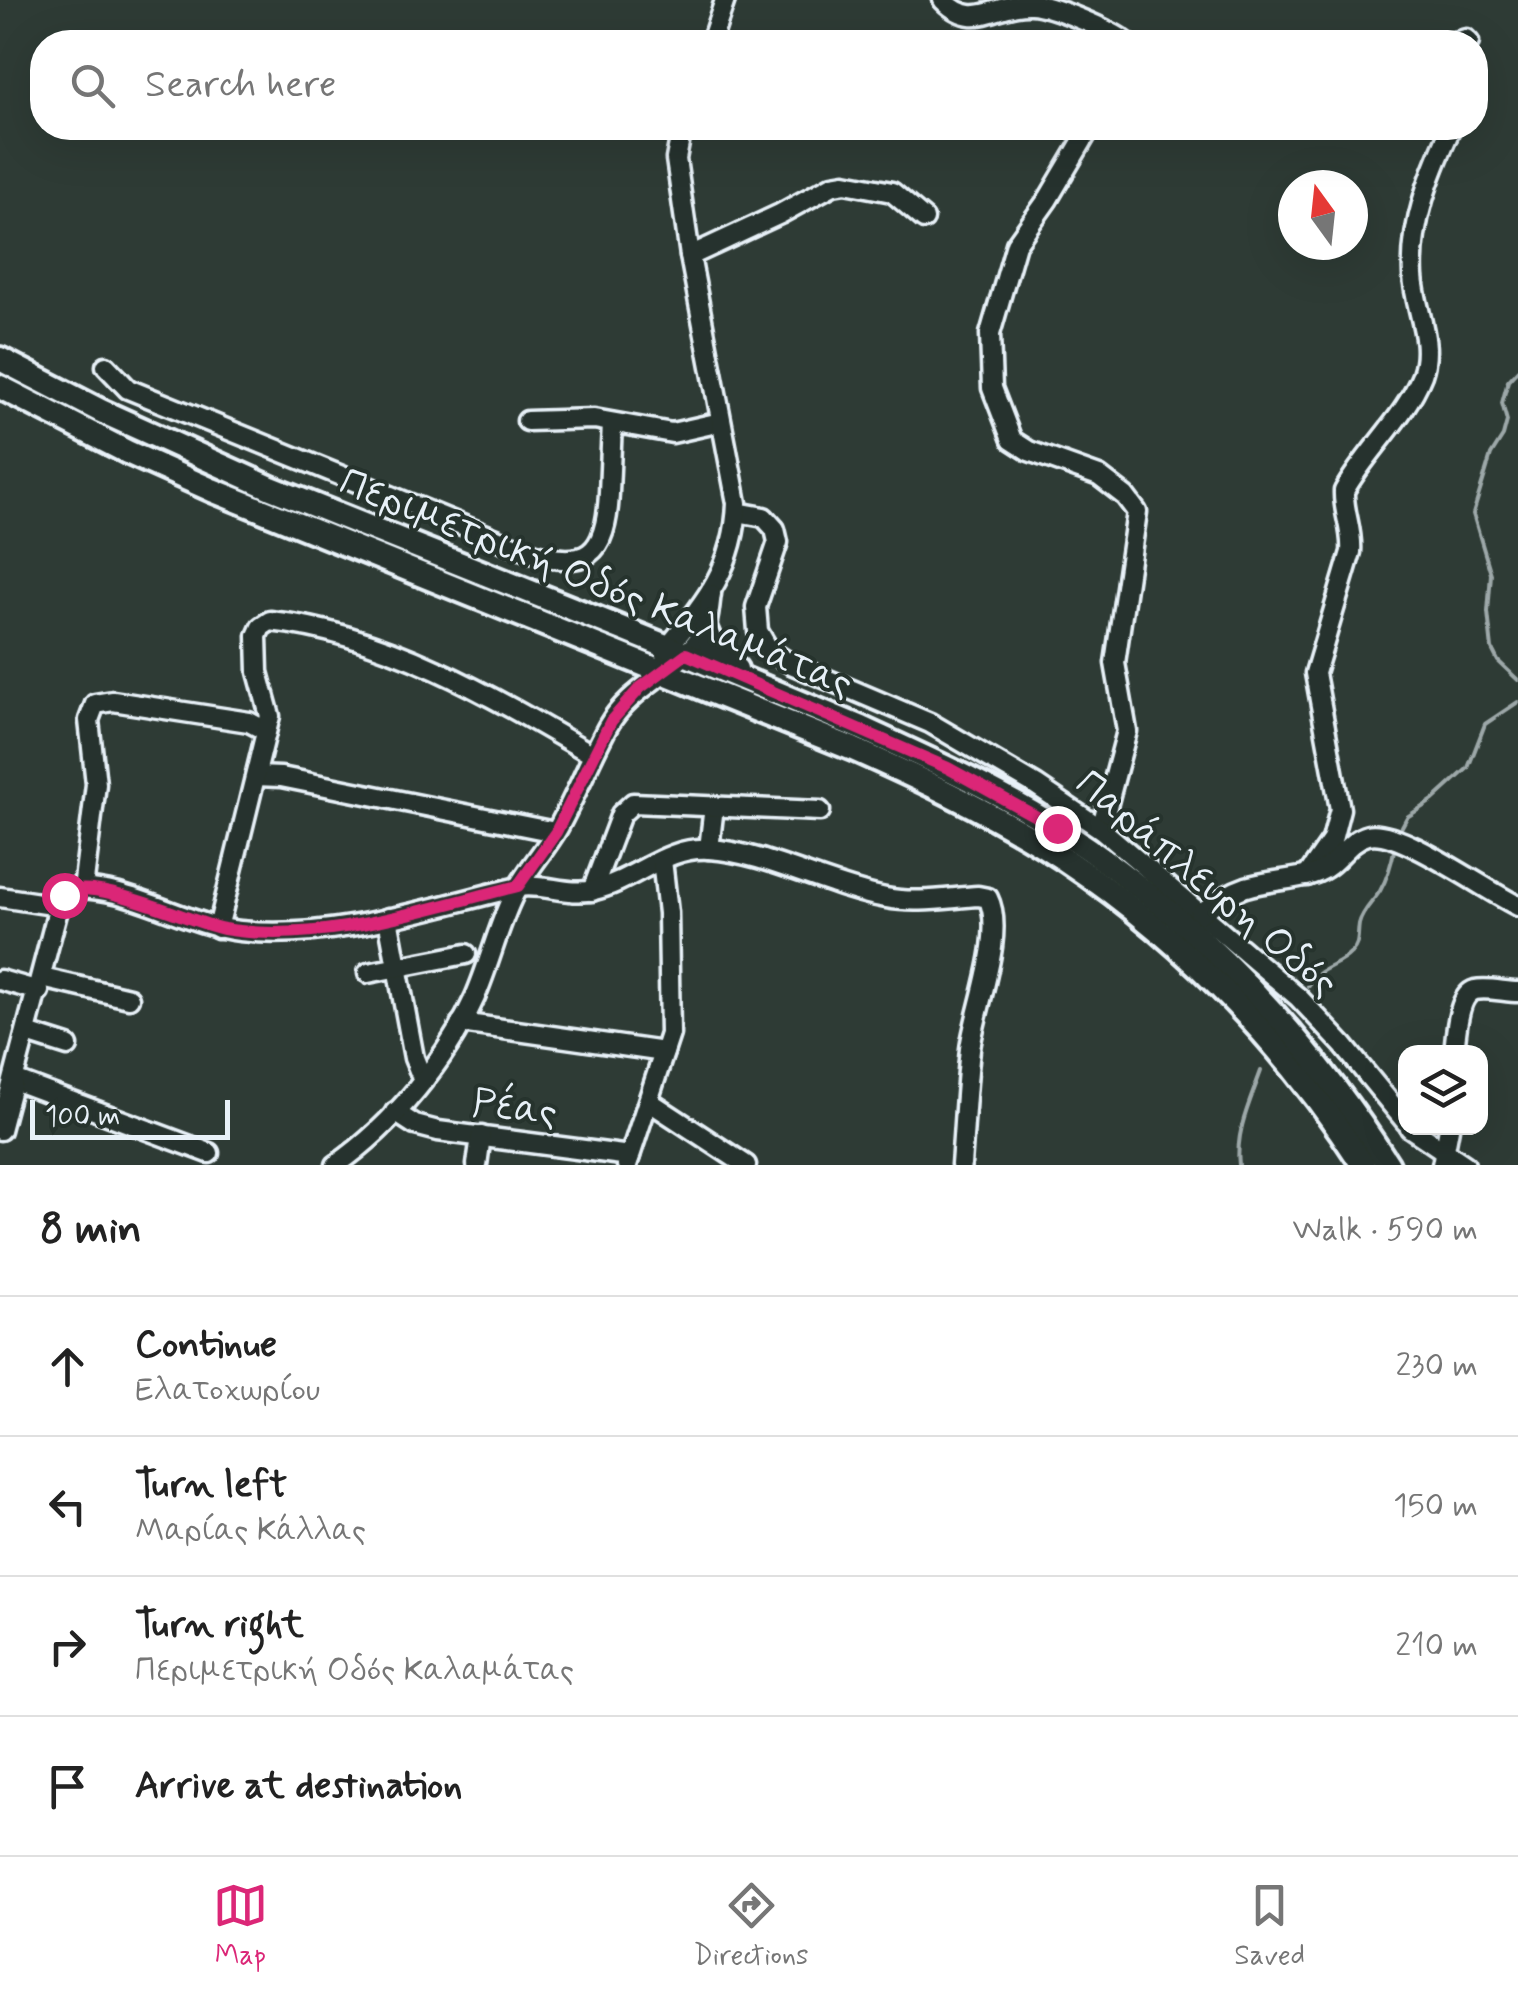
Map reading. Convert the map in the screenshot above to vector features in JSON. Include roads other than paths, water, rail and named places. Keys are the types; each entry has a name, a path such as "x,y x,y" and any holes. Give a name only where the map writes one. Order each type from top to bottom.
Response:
{"main road":[{"name":"Περιμετρική Οδός Καλαμάτας","path":"0,359 102,411 271,488 861,728 984,787 1057,828 1203,941 1260,997 1357,1116 1388,1165"},
{"name":"Περιμετρική Οδός Καλαμάτας","path":"0,387 212,490 853,749 1012,827 1076,868 1188,958 1244,1011 1296,1072 1363,1165"},
{"path":"705,629 713,648 724,660 774,692"}],"street":[{"path":"715,30 725,0"},
{"path":"943,0 955,12 974,16 1015,4 1038,4 1098,30"},
{"path":"336,1165 395,1112 423,1080 461,1023 518,886 556,832 593,755 623,706 660,672 676,651 725,564 737,512 690,256 676,159 680,140"},
{"path":"1083,140 1016,244 990,334 992,388 1012,440 1029,452 1099,476 1125,496 1137,512 1114,662 1127,731 1101,829"},
{"path":"1306,876 1332,840 1340,809 1315,673 1351,552 1344,491 1422,375 1427,351 1413,277 1416,229 1429,178 1446,140"},
{"path":"690,256 832,185 846,183 892,192 924,219"},
{"path":"106,366 128,388 526,551 564,561 590,555 603,538 608,513 612,423"},
{"path":"527,421 594,419 672,433 721,422"},
{"name":"Παράπλευρη Οδός","path":"737,512 764,518 777,536 778,550 756,608 758,630 769,650 791,664 930,723 1036,785 1101,829 1299,998 1398,1113"},
{"path":"676,651 705,629 711,594"},
{"path":"218,928 270,716 258,672 257,636 260,626 270,621 382,647 506,704 593,755"},
{"path":"0,1130 10,1071 27,1034 69,896 96,784 89,720 95,704 114,701 249,722 266,731"},
{"path":"256,776 556,832"},
{"path":"592,890 626,808 641,802 820,812"},
{"path":"709,849 714,806"},
{"path":"1200,914 1246,887 1326,870 1353,842 1379,834 1408,844 1518,906"},
{"path":"0,897 132,899 218,928 310,931 388,918 518,886 592,890 684,851 709,849 882,898 988,898 994,916 992,945 970,1047 960,1165"},
{"path":"629,1160 650,1102 672,1018 668,904 662,860"},
{"path":"388,918 414,1058 423,1080"},
{"path":"368,973 466,954"},
{"path":"0,980 130,998"},
{"path":"1455,1045 1463,1002 1469,993 1518,992"},
{"path":"461,1023 664,1052"},
{"path":"27,1034 68,1046"},
{"path":"10,1071 209,1153"},
{"path":"650,1102 746,1165"},
{"name":"Ρέας","path":"395,1112 426,1129 629,1160"},
{"path":"1418,1135 1444,1158 1466,1165"},
{"path":"477,1165 481,1136"}],"waterway":[{"path":"1518,370 1508,381 1502,403 1507,421 1491,455 1473,514 1491,574 1488,612 1492,649 1498,661 1518,680"},
{"path":"1399,832 1407,817 1433,800 1468,768 1485,724 1518,702"},
{"path":"1308,986 1354,950 1360,919 1383,886 1395,846"},
{"path":"1239,1165 1241,1129 1261,1071"}]}
